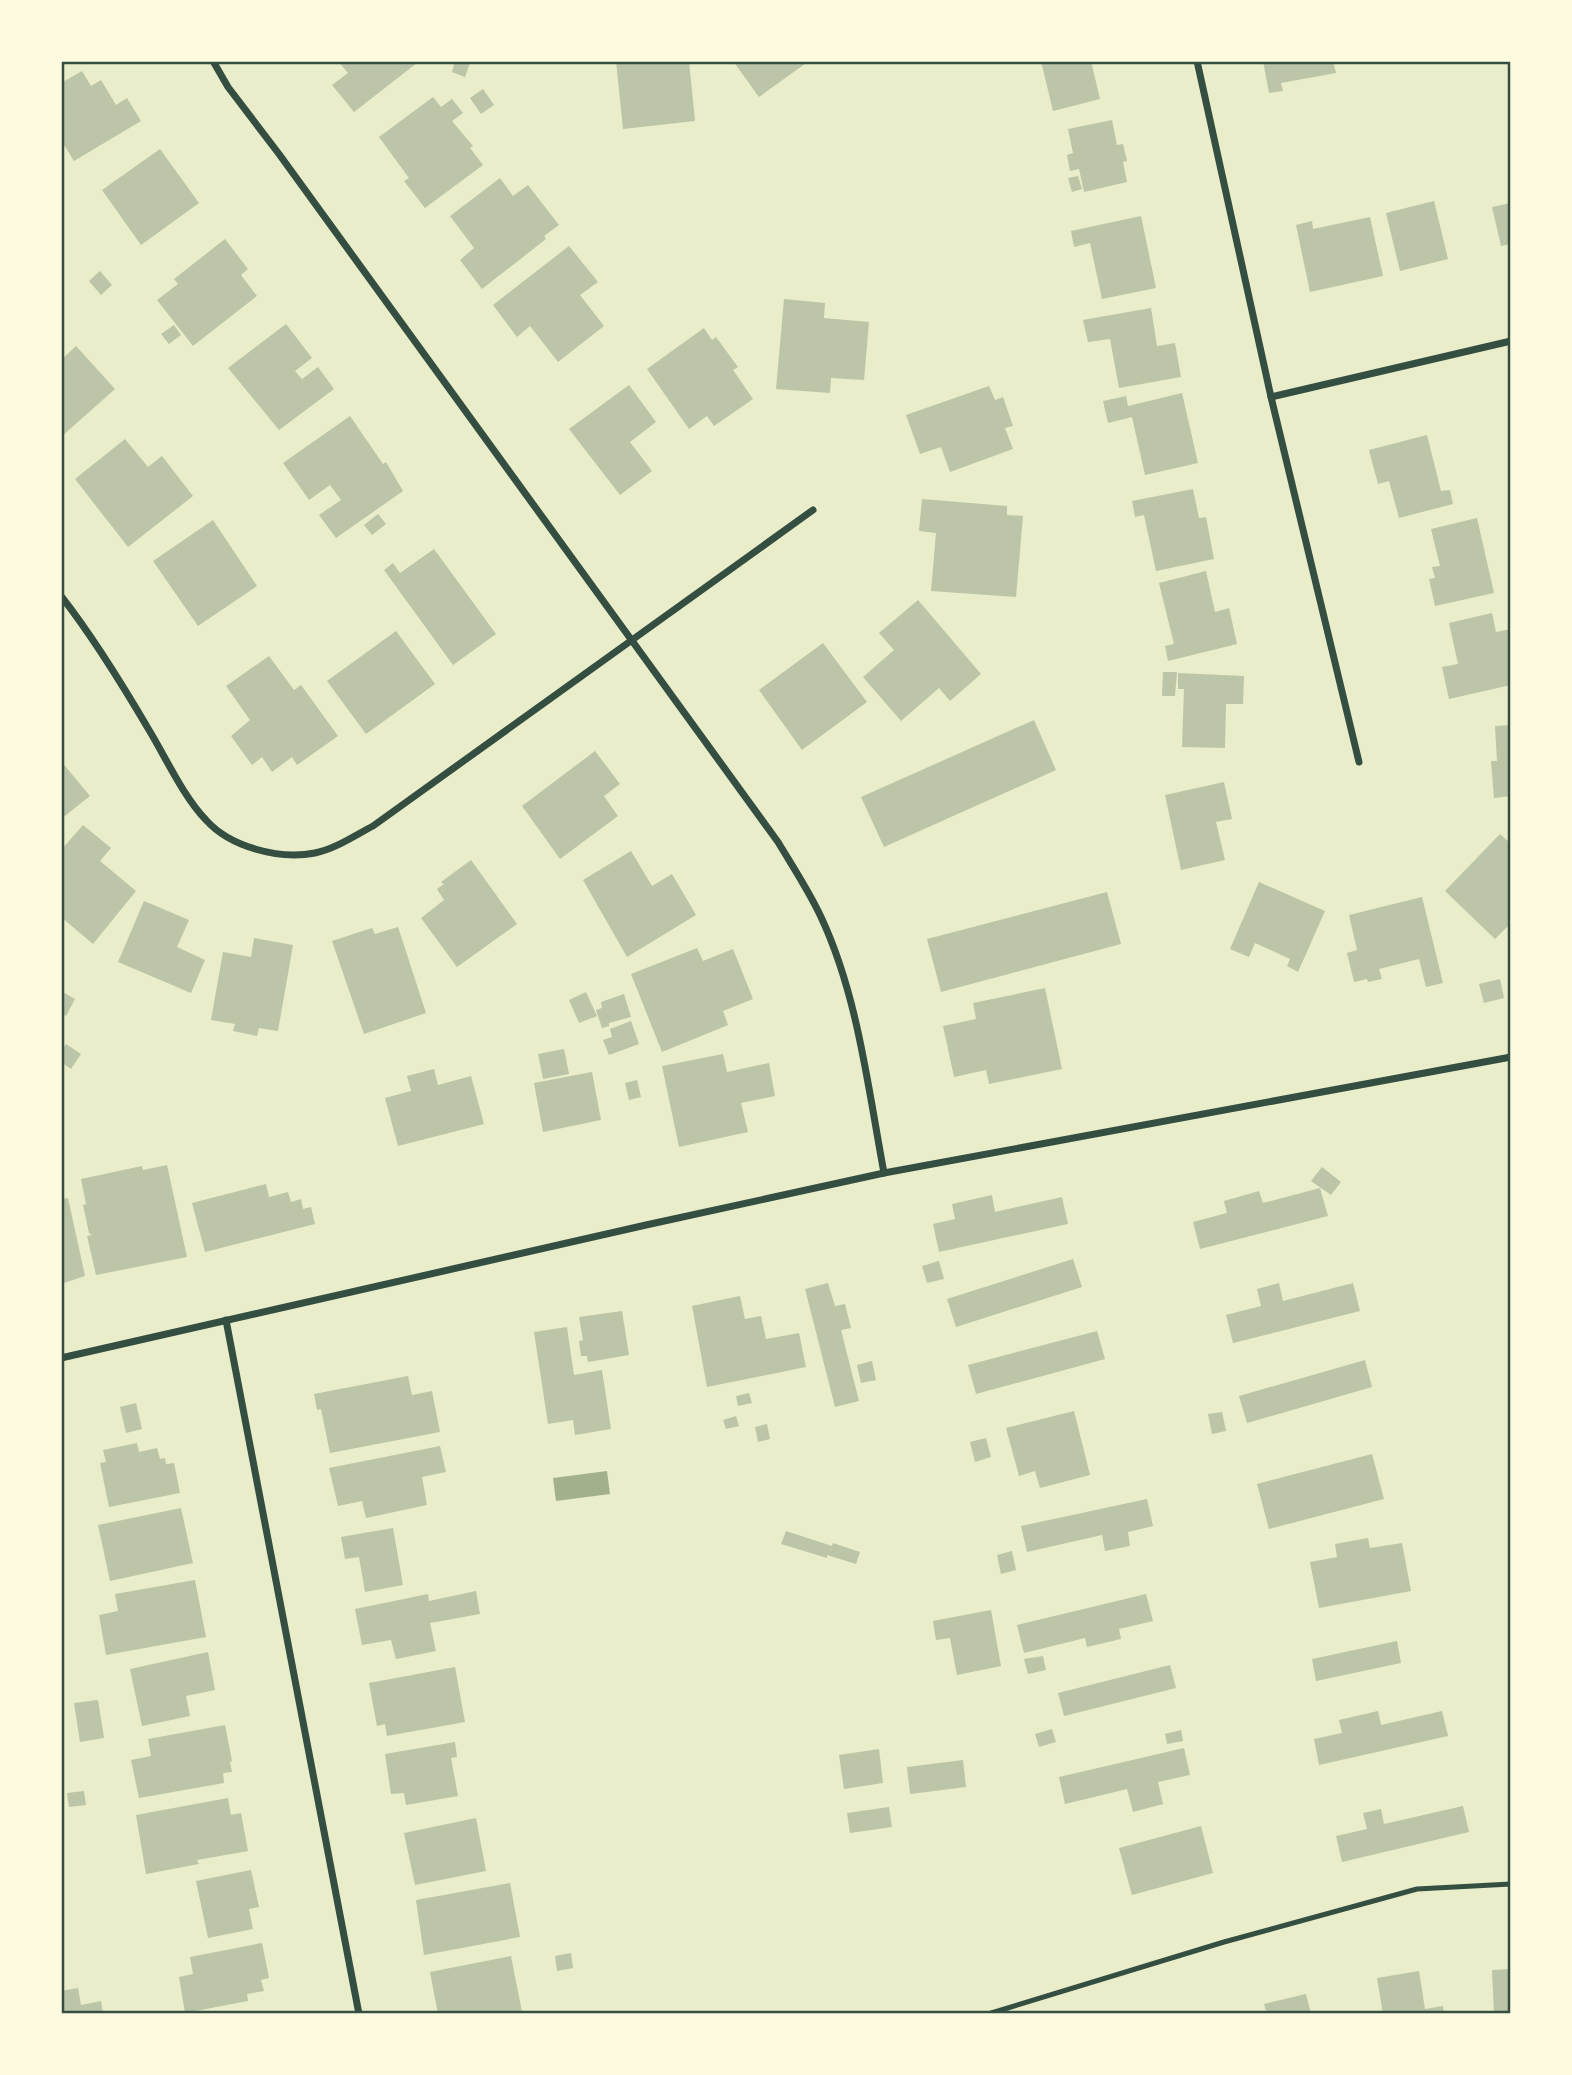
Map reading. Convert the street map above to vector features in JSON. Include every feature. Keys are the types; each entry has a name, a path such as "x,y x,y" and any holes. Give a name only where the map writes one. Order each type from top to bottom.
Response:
{"street":[{"path":"213,61 228,88 279,154 778,842 800,877 822,918 848,992 884,1173"},
{"path":"1197,61 1271,397 1359,762"},
{"path":"1271,397 1511,341"},
{"path":"61,596 129,696 206,821 230,839 257,849 287,854 315,853 341,844 373,826 813,510"},
{"path":"61,1357 884,1173 1511,1056"},
{"path":"226,1321 359,2014"}],"lane":[{"path":"988,2014 1224,1942 1418,1889 1511,1884"}],"shaded area":[{"path":"607,1471 610,1494 556,1501 553,1478"}],"building":[{"path":"338,61 417,63 354,112 332,85 348,73"},
{"path":"455,61 470,63 465,77 452,72"},
{"path":"616,61 689,61 695,121 623,129"},
{"path":"733,61 809,61 759,97"},
{"path":"1041,61 1091,61 1100,99 1053,111"},
{"path":"1263,61 1333,61 1336,73 1281,83 1283,91 1269,93"},
{"path":"82,71 91,86 101,80 116,105 127,98 141,121 74,161 61,140 61,83"},
{"path":"483,89 494,105 481,114 470,98"},
{"path":"433,97 441,107 452,99 463,113 452,121 473,146 470,148 483,165 425,208 404,181 409,178 379,137"},
{"path":"1112,120 1117,145 1123,144 1127,161 1123,162 1127,182 1084,192 1079,169 1070,171 1067,155 1073,153 1068,129"},
{"path":"160,149 199,203 141,245 102,190"},
{"path":"1078,176 1082,189 1072,192 1068,178"},
{"path":"500,178 513,196 528,185 559,225 544,236 546,239 482,289 460,260 474,248 450,216"},
{"path":"1434,201 1448,259 1400,271 1386,213"},
{"path":"1511,203 1511,244 1501,246 1492,207"},
{"path":"1141,216 1156,288 1102,299 1090,243 1074,247 1071,231"},
{"path":"1370,217 1383,276 1310,292 1296,225 1312,221 1313,229"},
{"path":"225,239 248,269 241,275 257,296 193,346 157,300 178,284 174,279"},
{"path":"569,246 598,282 580,295 604,326 558,362 530,326 517,337 493,305"},
{"path":"100,271 112,285 101,295 89,281"},
{"path":"784,299 825,303 824,318 869,322 864,380 831,378 830,393 776,389"},
{"path":"1151,308 1157,346 1175,343 1181,377 1119,388 1110,339 1088,342 1083,320"},
{"path":"286,324 312,358 295,371 302,379 318,367 334,389 279,430 228,368"},
{"path":"174,325 181,335 169,344 161,334"},
{"path":"704,328 712,340 716,337 738,367 733,370 753,399 714,426 707,416 689,429 647,369"},
{"path":"76,346 115,389 61,437 61,360"},
{"path":"629,385 656,422 630,442 652,471 620,495 569,429"},
{"path":"989,386 995,400 1003,397 1013,426 1005,428 1013,449 950,472 941,447 920,454 906,415"},
{"path":"1182,393 1198,463 1145,475 1132,417 1108,423 1103,401 1126,396 1128,406"},
{"path":"350,416 383,464 386,462 403,491 336,538 319,515 341,500 330,485 309,500 283,463"},
{"path":"1427,435 1441,491 1450,490 1453,504 1399,518 1389,481 1378,484 1369,450"},
{"path":"125,439 148,467 162,456 193,496 128,547 75,479"},
{"path":"1193,489 1199,518 1206,517 1214,559 1156,571 1144,515 1135,517 1132,501"},
{"path":"922,499 1007,506 1007,515 1023,516 1016,597 931,591 936,533 919,531"},
{"path":"378,514 386,524 372,535 364,525"},
{"path":"1477,518 1494,593 1435,606 1429,579 1435,578 1432,567 1440,566 1431,529"},
{"path":"213,520 257,586 198,626 153,561"},
{"path":"434,549 496,634 453,665 384,570 393,563 400,573"},
{"path":"1206,571 1215,612 1229,608 1237,644 1168,661 1165,646 1174,644 1159,583"},
{"path":"918,600 981,674 950,701 939,688 901,721 863,677 894,650 879,633"},
{"path":"1492,613 1496,632 1511,629 1511,685 1449,699 1442,667 1458,664 1449,623"},
{"path":"396,631 435,684 366,734 327,681"},
{"path":"823,643 867,702 802,750 759,690"},
{"path":"269,656 294,690 301,685 338,736 297,765 292,757 272,772 262,757 252,765 231,736 250,720 226,686"},
{"path":"1163,672 1177,672 1175,696 1162,696"},
{"path":"1178,673 1244,676 1243,704 1226,704 1225,748 1182,747 1184,689 1178,689"},
{"path":"1034,720 1056,770 884,847 861,797"},
{"path":"1511,725 1511,796 1494,798 1491,761 1497,761 1495,726"},
{"path":"595,751 620,784 604,796 618,816 560,859 522,806"},
{"path":"61,761 90,796 61,819"},
{"path":"1224,782 1232,819 1216,822 1225,860 1181,870 1165,795"},
{"path":"83,825 111,848 100,861 136,891 93,944 61,917 61,850"},
{"path":"1500,834 1511,844 1511,923 1495,939 1445,891"},
{"path":"631,851 652,886 672,874 696,915 627,957 583,880"},
{"path":"471,860 517,924 457,967 421,918 444,900 437,889 444,884 441,882"},
{"path":"1259,882 1325,911 1298,972 1287,966 1290,959 1255,943 1249,957 1230,949"},
{"path":"1107,892 1121,944 941,992 927,939"},
{"path":"1422,897 1443,983 1426,987 1419,959 1379,969 1382,979 1354,982 1347,953 1357,950 1349,915"},
{"path":"144,901 189,920 177,947 205,960 191,993 118,962"},
{"path":"398,927 426,1013 364,1034 332,941 372,928 375,934"},
{"path":"254,938 293,945 278,1031 259,1028 257,1036 233,1031 235,1024 211,1020 223,952 251,957"},
{"path":"697,948 703,961 733,949 753,999 723,1011 728,1025 662,1052 631,974"},
{"path":"1500,979 1504,998 1484,1003 1479,984"},
{"path":"1045,988 1062,1069 989,1084 986,1070 954,1077 943,1026 976,1019 973,1003"},
{"path":"61,991 75,999 66,1016 61,1013"},
{"path":"586,992 597,1016 579,1023 569,1000"},
{"path":"624,994 631,1017 609,1023 609,1026 602,1028 596,1010 602,1008 601,1002"},
{"path":"631,1021 639,1044 609,1055 603,1040 612,1037 610,1029"},
{"path":"66,1044 81,1054 71,1069 61,1062 61,1052"},
{"path":"564,1049 569,1074 543,1079 538,1054"},
{"path":"723,1054 727,1072 769,1063 775,1096 741,1103 748,1132 679,1147 662,1066"},
{"path":"434,1069 438,1085 471,1076 484,1124 398,1146 385,1098 411,1091 407,1076"},
{"path":"592,1072 601,1120 543,1132 534,1083"},
{"path":"637,1080 641,1097 629,1100 625,1083"},
{"path":"167,1165 187,1257 96,1275 87,1236 92,1235 89,1233 83,1205 86,1204 81,1179 142,1166 143,1170"},
{"path":"1322,1167 1341,1182 1331,1195 1311,1181"},
{"path":"266,1184 269,1197 288,1192 291,1202 301,1199 303,1209 311,1207 315,1224 205,1252 192,1203"},
{"path":"1320,1188 1328,1216 1200,1249 1193,1222 1227,1213 1224,1201 1259,1191 1263,1203"},
{"path":"992,1195 995,1212 1062,1197 1068,1224 939,1252 933,1224 955,1219 952,1204"},
{"path":"68,1198 85,1276 61,1284 61,1199"},
{"path":"1073,1259 1082,1287 956,1327 947,1299"},
{"path":"939,1261 944,1279 927,1283 922,1266"},
{"path":"828,1283 835,1306 845,1304 851,1328 841,1330 859,1401 835,1407 805,1289"},
{"path":"1279,1283 1283,1301 1353,1283 1360,1311 1233,1343 1226,1315 1261,1306 1257,1289"},
{"path":"740,1296 745,1319 761,1316 766,1339 799,1333 806,1367 707,1387 692,1306"},
{"path":"622,1311 629,1355 588,1362 587,1356 581,1356 579,1341 583,1340 579,1317"},
{"path":"567,1327 574,1375 602,1370 611,1429 575,1435 573,1420 548,1424 534,1332"},
{"path":"1097,1331 1105,1359 976,1394 968,1365"},
{"path":"1365,1360 1372,1387 1247,1423 1239,1396"},
{"path":"872,1361 876,1380 861,1383 857,1365"},
{"path":"408,1376 412,1395 432,1391 440,1432 330,1453 321,1409 317,1410 314,1394"},
{"path":"749,1393 752,1403 738,1406 736,1396"},
{"path":"136,1403 142,1429 126,1433 120,1407"},
{"path":"1074,1411 1090,1475 1040,1488 1035,1471 1019,1476 1006,1428"},
{"path":"1222,1412 1226,1431 1212,1434 1208,1414"},
{"path":"736,1416 739,1426 726,1429 723,1420"},
{"path":"767,1424 770,1439 758,1442 755,1427"},
{"path":"986,1438 991,1457 975,1462 970,1442"},
{"path":"137,1443 139,1452 157,1448 160,1459 165,1458 166,1464 174,1463 180,1493 109,1507 100,1463 106,1462 103,1450"},
{"path":"440,1446 446,1472 422,1477 427,1505 366,1518 362,1501 338,1506 329,1468"},
{"path":"1372,1454 1384,1499 1269,1529 1257,1484"},
{"path":"1147,1499 1153,1526 1128,1532 1130,1546 1105,1551 1102,1535 1027,1552 1021,1526"},
{"path":"181,1508 193,1563 110,1581 98,1525"},
{"path":"393,1528 403,1585 365,1592 359,1557 345,1559 341,1537"},
{"path":"786,1531 860,1552 856,1564 781,1544"},
{"path":"1368,1538 1370,1548 1402,1543 1411,1591 1319,1608 1310,1562 1337,1557 1335,1544"},
{"path":"1012,1551 1016,1570 1001,1574 997,1555"},
{"path":"195,1580 206,1637 106,1655 99,1615 118,1611 115,1594"},
{"path":"476,1591 480,1614 430,1623 436,1651 396,1659 391,1640 362,1645 355,1609 428,1594 429,1601"},
{"path":"1146,1594 1153,1621 1119,1629 1121,1639 1087,1647 1085,1638 1024,1653 1017,1625"},
{"path":"991,1610 1001,1666 957,1675 950,1638 936,1640 933,1621"},
{"path":"1397,1641 1401,1663 1316,1681 1312,1659"},
{"path":"208,1652 215,1690 186,1696 190,1716 142,1726 130,1669"},
{"path":"1043,1656 1046,1670 1028,1674 1024,1659"},
{"path":"1170,1665 1176,1688 1064,1716 1058,1693"},
{"path":"455,1667 465,1722 387,1736 385,1724 377,1726 369,1683"},
{"path":"98,1700 104,1738 80,1742 74,1703"},
{"path":"1378,1711 1381,1725 1442,1711 1448,1736 1319,1765 1314,1739 1342,1733 1339,1720"},
{"path":"225,1725 232,1772 223,1773 224,1783 139,1798 131,1760 151,1756 148,1739"},
{"path":"1052,1729 1056,1742 1039,1747 1035,1734"},
{"path":"1181,1730 1183,1741 1167,1744 1165,1734"},
{"path":"455,1742 457,1757 451,1758 458,1796 406,1805 404,1793 391,1794 385,1754"},
{"path":"1184,1748 1190,1775 1158,1782 1163,1804 1133,1812 1127,1789 1065,1804 1059,1777"},
{"path":"879,1749 883,1783 844,1789 839,1755"},
{"path":"963,1760 966,1787 910,1794 907,1767"},
{"path":"84,1791 86,1805 69,1807 67,1793"},
{"path":"228,1798 231,1815 241,1813 248,1851 197,1860 199,1864 146,1874 136,1815"},
{"path":"1463,1806 1469,1832 1342,1862 1336,1836 1367,1829 1363,1813 1381,1809 1384,1824"},
{"path":"889,1807 892,1827 850,1833 847,1813"},
{"path":"476,1818 486,1871 415,1885 404,1833"},
{"path":"1201,1826 1213,1873 1132,1895 1119,1848"},
{"path":"251,1870 259,1907 249,1909 253,1929 208,1938 196,1881"},
{"path":"510,1883 520,1937 424,1955 416,1900"},
{"path":"262,1943 269,1978 261,1980 264,1991 247,1994 248,2001 185,2013 179,1977 193,1974 190,1957"},
{"path":"571,1953 573,1968 557,1971 555,1956"},
{"path":"511,1956 522,2012 438,2014 430,1972"},
{"path":"1511,1969 1511,2014 1494,2014 1492,1970"},
{"path":"1419,1971 1425,2009 1443,2006 1444,2014 1383,2014 1377,1978"},
{"path":"78,1988 81,2005 101,2001 103,2014 61,2014 61,1991"},
{"path":"1306,1994 1311,2014 1267,2014 1264,2004"}]}
